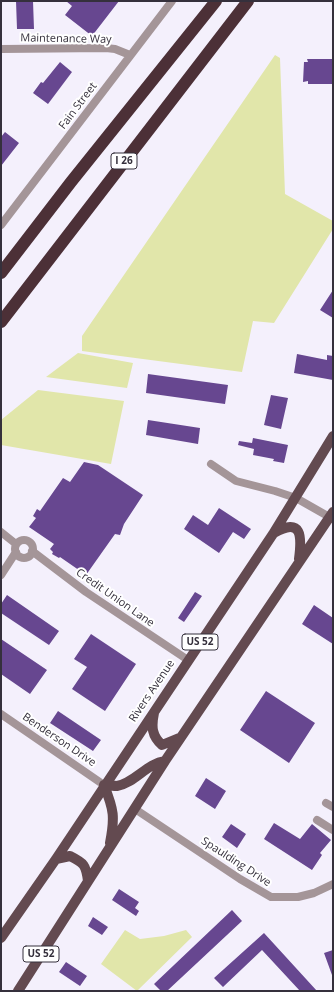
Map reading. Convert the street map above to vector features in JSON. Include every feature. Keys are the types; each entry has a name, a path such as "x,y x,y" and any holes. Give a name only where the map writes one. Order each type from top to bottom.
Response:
{"highway":[{"name":"I 26","path":"1,273 75,176 216,1"},
{"name":"I 26","path":"1,322 248,1"}],"main road":[{"name":"Rivers Avenue","path":"1,938 56,859 154,709 296,498 333,436"},
{"name":"US 52","path":"18,991 182,736 299,561 332,516"},
{"path":"272,534 285,527 294,528 298,532 302,540 299,561"},
{"path":"154,709 152,732 162,745 182,736"},
{"path":"110,848 115,820 112,803 104,785 118,786 145,772 156,762 165,762"},
{"path":"56,859 70,856 78,860 86,867 88,881"}],"street":[{"name":"Fain Street","path":"1,225 172,1"},
{"name":"Maintenance Way","path":"1,49 106,48 115,49 130,55"},
{"path":"211,464 236,481 296,498 332,516"},
{"path":"1,532 16,548 20,556 26,557 32,552 32,546 29,541 23,540 16,548 1,575"},
{"name":"Credit Union Lane","path":"32,552 86,592 188,660"},
{"name":"Benderson Drive","path":"1,714 104,785"},
{"name":"Spaulding Drive","path":"135,809 240,879 271,897 298,897 314,893 333,884"},
{"path":"317,820 333,830"}],"green space":[{"path":"275,55 280,58 285,194 333,221 333,229 274,323 253,321 242,372 82,351 82,336"},
{"path":"78,353 133,363 127,388 46,377"},
{"path":"38,390 124,401 111,464 1,445 1,420"},
{"path":"125,930 140,939 164,936 186,930 192,937 137,991 101,964"}],"building":[{"path":"16,1 33,1 34,29 17,29"},
{"path":"66,1 119,1 92,36 65,15 72,6"},
{"path":"307,59 333,59 333,84 308,84 308,81 303,82 304,62 308,62"},
{"path":"60,62 72,72 48,104 33,93"},
{"path":"5,132 19,143 1,166 1,137"},
{"path":"333,290 333,318 320,310"},
{"path":"297,354 327,360 327,355 333,356 333,380 294,373"},
{"path":"148,374 228,385 225,404 146,393"},
{"path":"271,395 288,398 281,429 264,425"},
{"path":"148,420 200,428 198,444 146,435"},
{"path":"253,438 288,445 284,463 273,461 274,459 253,455 254,449 238,445 239,441 252,443"},
{"path":"84,462 98,465 143,495 124,524 120,535 115,534 86,575 60,557 59,558 52,554 53,552 50,549 54,544 29,527 36,518 33,516 37,509 40,511 63,478 70,482"},
{"path":"219,508 251,529 244,539 233,532 219,553 184,529 193,515 208,525"},
{"path":"195,592 202,596 184,622 178,618"},
{"path":"7,595 59,631 49,645 1,613 1,604"},
{"path":"314,605 333,618 333,644 302,624"},
{"path":"91,634 136,664 105,711 72,689 87,667 74,659"},
{"path":"1,639 47,670 30,694 1,674"},
{"path":"266,691 315,723 289,763 240,730"},
{"path":"58,711 101,740 93,751 50,723"},
{"path":"206,778 226,791 215,809 195,796"},
{"path":"274,823 300,839 312,824 331,840 320,853 322,855 312,870 264,839"},
{"path":"231,824 246,834 237,848 222,837"},
{"path":"119,889 139,902 135,908 139,911 136,916 112,900"},
{"path":"232,910 242,921 167,991 161,991 154,984"},
{"path":"93,917 108,927 102,935 88,926"},
{"path":"264,933 317,991 300,991 262,950 223,987 214,978"},
{"path":"333,950 333,975 332,975 324,953"},
{"path":"66,962 87,976 80,986 59,972"}]}
